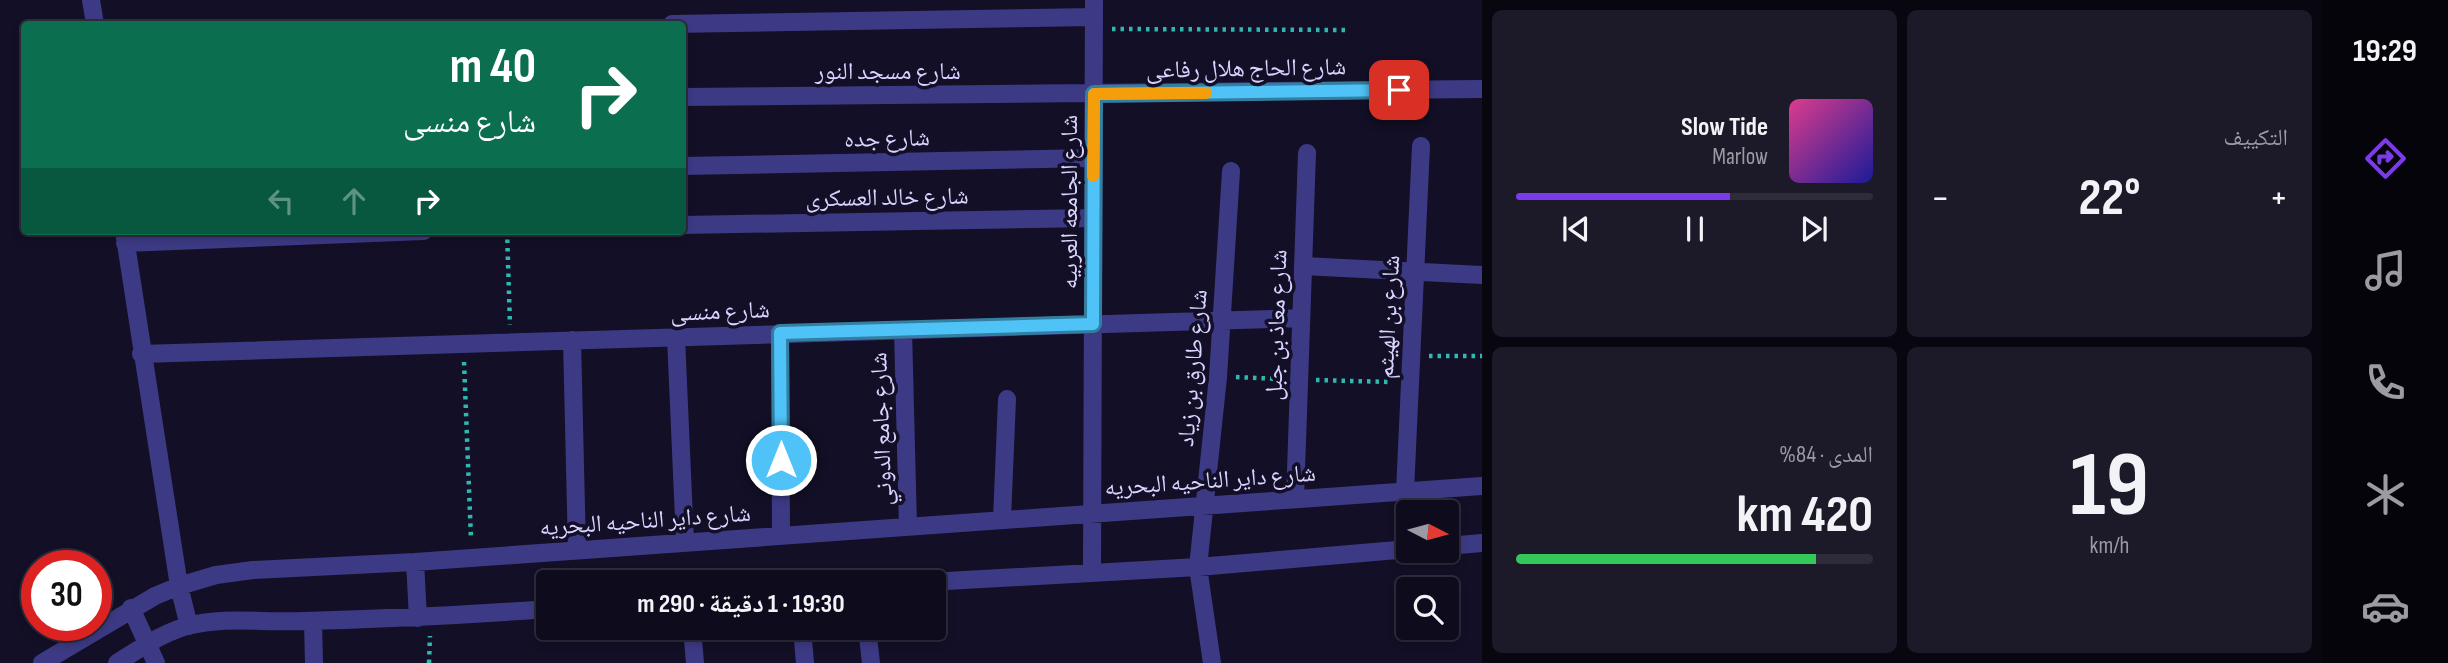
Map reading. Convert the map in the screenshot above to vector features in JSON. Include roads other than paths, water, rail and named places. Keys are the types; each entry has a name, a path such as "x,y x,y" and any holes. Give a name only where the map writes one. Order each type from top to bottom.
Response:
{"street":[{"path":"91,0 94,21"},
{"path":"686,24 1094,15"},
{"name":"شارع الجامعه العربيه","path":"1092,572 1094,15"},
{"name":"شارع الحاج هلال رفاعى","path":"1094,94 1482,89"},
{"name":"شارع مسجد النور","path":"686,97 1094,94"},
{"name":"شارع بن الهيثم","path":"1405,491 1421,146"},
{"name":"شارع معاذ بن جبل","path":"1295,499 1307,153"},
{"name":"شارع جده","path":"686,166 1093,158"},
{"name":"شارع طارق بن زياد","path":"1212,663 1198,567 1221,320 1231,172"},
{"name":"شارع خالد العسكرى","path":"686,225 1093,218"},
{"path":"189,626 179,586 125,237 225,235"},
{"path":"1303,266 1482,275"},
{"name":"شارع منسى","path":"141,354 1301,318"},
{"name":"شارع جامع الدوني","path":"903,330 908,526"},
{"path":"780,333 781,535"},
{"path":"677,337 685,542"},
{"path":"572,340 577,550"},
{"path":"1002,519 1007,399"},
{"name":"شارع داير الناحيه البحريه","path":"42,663 131,608 179,586 216,575 253,570 415,562 1482,486"},
{"path":"1460,545 1482,543"},
{"path":"946,581 1198,567 1396,550"},
{"path":"415,562 424,618"},
{"path":"131,608 156,663"},
{"path":"117,663 147,643 189,626 216,621 424,618 536,610"},
{"path":"313,621 314,663"},
{"path":"693,640 695,663"},
{"path":"803,640 805,663"},
{"path":"868,640 871,663"}]}
